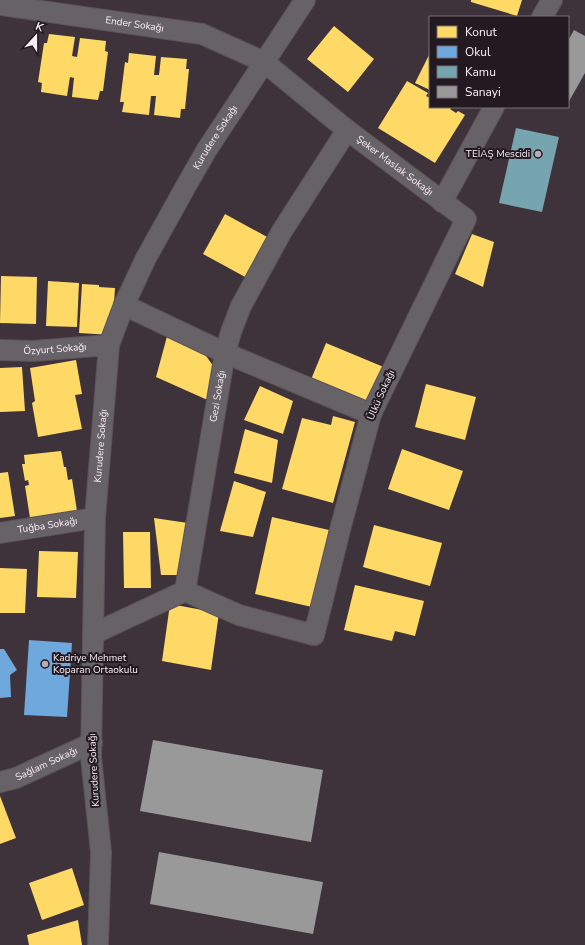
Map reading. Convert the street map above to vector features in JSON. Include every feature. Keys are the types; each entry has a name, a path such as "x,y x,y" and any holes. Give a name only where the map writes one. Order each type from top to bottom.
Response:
{"street":[{"name":"Kurudere Sokağı","path":"98,945 101,852 91,757 95,518 98,464 109,345 124,305 146,258 206,150 305,0"},
{"path":"543,16 552,0"},
{"name":"Ender Sokağı","path":"0,5 202,34 264,62"},
{"name":"Şeker Maslak Sokağı","path":"264,62 347,130 442,202 493,108"},
{"name":"Gezi Sokağı","path":"185,591 226,353 231,332 241,306 282,231 347,130"},
{"name":"Ülkü Sokağı","path":"185,591 239,615 314,635 371,414 466,219 442,202"},
{"path":"124,305 226,353 371,414"},
{"name":"Özyurt Sokağı","path":"0,350 33,351 109,345"},
{"name":"Tuğba Sokağı","path":"0,533 95,518"},
{"path":"93,634 185,591"},
{"name":"Sağlam Sokağı","path":"0,782 16,778 92,743"}],"building: Konut":[{"path":"471,0 522,0 517,16 471,2"},
{"path":"334,26 374,59 348,92 307,59"},
{"path":"49,34 75,37 72,56 77,57 80,38 106,41 105,51 108,52 103,91 100,91 98,100 72,97 74,78 70,77 67,96 41,92 42,83 38,82 44,43 47,43"},
{"path":"129,53 156,56 154,75 159,75 161,57 187,59 186,69 189,69 185,109 181,109 180,118 154,115 156,96 151,96 149,115 122,112 124,102 120,102 125,62 128,63"},
{"path":"429,55 429,90 415,83"},
{"path":"407,81 428,93 426,96 429,98 429,108 451,108 450,109 456,113 458,111 465,115 435,163 378,128"},
{"path":"225,214 269,238 247,278 203,254"},
{"path":"472,234 494,242 483,287 455,274"},
{"path":"1,276 37,277 36,324 0,323"},
{"path":"48,281 79,283 77,327 46,326"},
{"path":"82,284 115,288 112,335 79,333"},
{"path":"169,329 199,346 221,377 212,402 156,377"},
{"path":"326,343 386,368 368,407 310,382"},
{"path":"76,360 82,394 75,395 82,429 38,437 32,403 35,401 30,368"},
{"path":"22,367 25,411 0,412 0,368"},
{"path":"426,384 476,397 465,440 415,427"},
{"path":"260,386 293,401 283,434 244,420"},
{"path":"333,416 355,422 333,503 282,489 302,418 331,425"},
{"path":"245,429 278,440 272,483 234,473"},
{"path":"402,449 463,471 449,510 388,489"},
{"path":"61,451 68,480 72,479 77,511 30,518 25,486 29,485 28,480 25,481 22,464 25,464 24,455"},
{"path":"8,472 15,516 0,518 0,473"},
{"path":"234,481 266,492 253,537 220,531"},
{"path":"272,517 329,530 312,607 255,594"},
{"path":"154,518 188,523 185,575 161,575"},
{"path":"374,525 442,543 430,586 363,567"},
{"path":"123,532 150,532 151,588 124,588"},
{"path":"39,551 78,552 76,598 37,597"},
{"path":"0,568 27,569 25,613 0,613"},
{"path":"355,585 424,601 415,636 395,631 392,641 344,630"},
{"path":"170,604 219,613 211,670 162,661"},
{"path":"0,796 16,838 0,844"},
{"path":"72,868 84,905 42,920 29,883"},
{"path":"78,920 82,945 29,945 27,935"}],"building: Okul":[{"path":"29,640 72,643 67,717 24,715"},
{"path":"0,649 4,649 17,670 10,675 11,697 0,698"}],"building: Kamu":[{"path":"516,128 559,137 542,212 499,203"}],"building: Sanayi":[{"path":"574,30 585,36 585,73 569,101 569,39"},
{"path":"153,740 323,770 311,842 140,811"},
{"path":"159,852 323,882 313,934 150,904"}],"place":[{"name":"TEİAŞ Mescidi","path":"538,154"},
{"name":"Kadriye Mehmet Koparan Ortaokulu","path":"45,664"}]}
